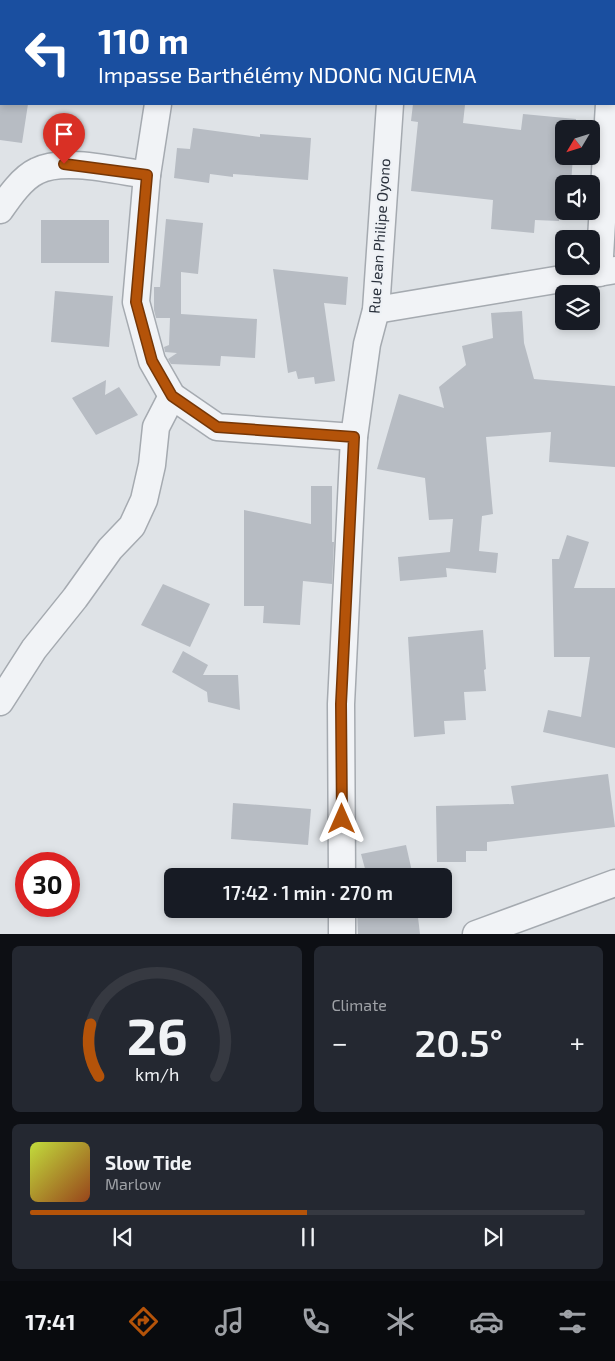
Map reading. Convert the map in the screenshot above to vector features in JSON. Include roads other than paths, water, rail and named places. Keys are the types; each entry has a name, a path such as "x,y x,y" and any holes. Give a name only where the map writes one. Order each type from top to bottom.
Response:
{"street":[{"path":"158,105 147,175 136,302 152,361 172,396 217,427 354,437"},
{"name":"Rue Jean Philipe Oyono","path":"342,868 341,704 354,437 367,344 376,310 390,105"},
{"path":"376,310 607,272 609,105"},
{"path":"0,210 15,190 36,171 64,164 147,175"},
{"path":"0,702 34,649 75,598 110,549 132,526 144,500 152,465 156,427 172,396"},
{"path":"476,934 615,883"},
{"path":"342,918 342,934"}]}
